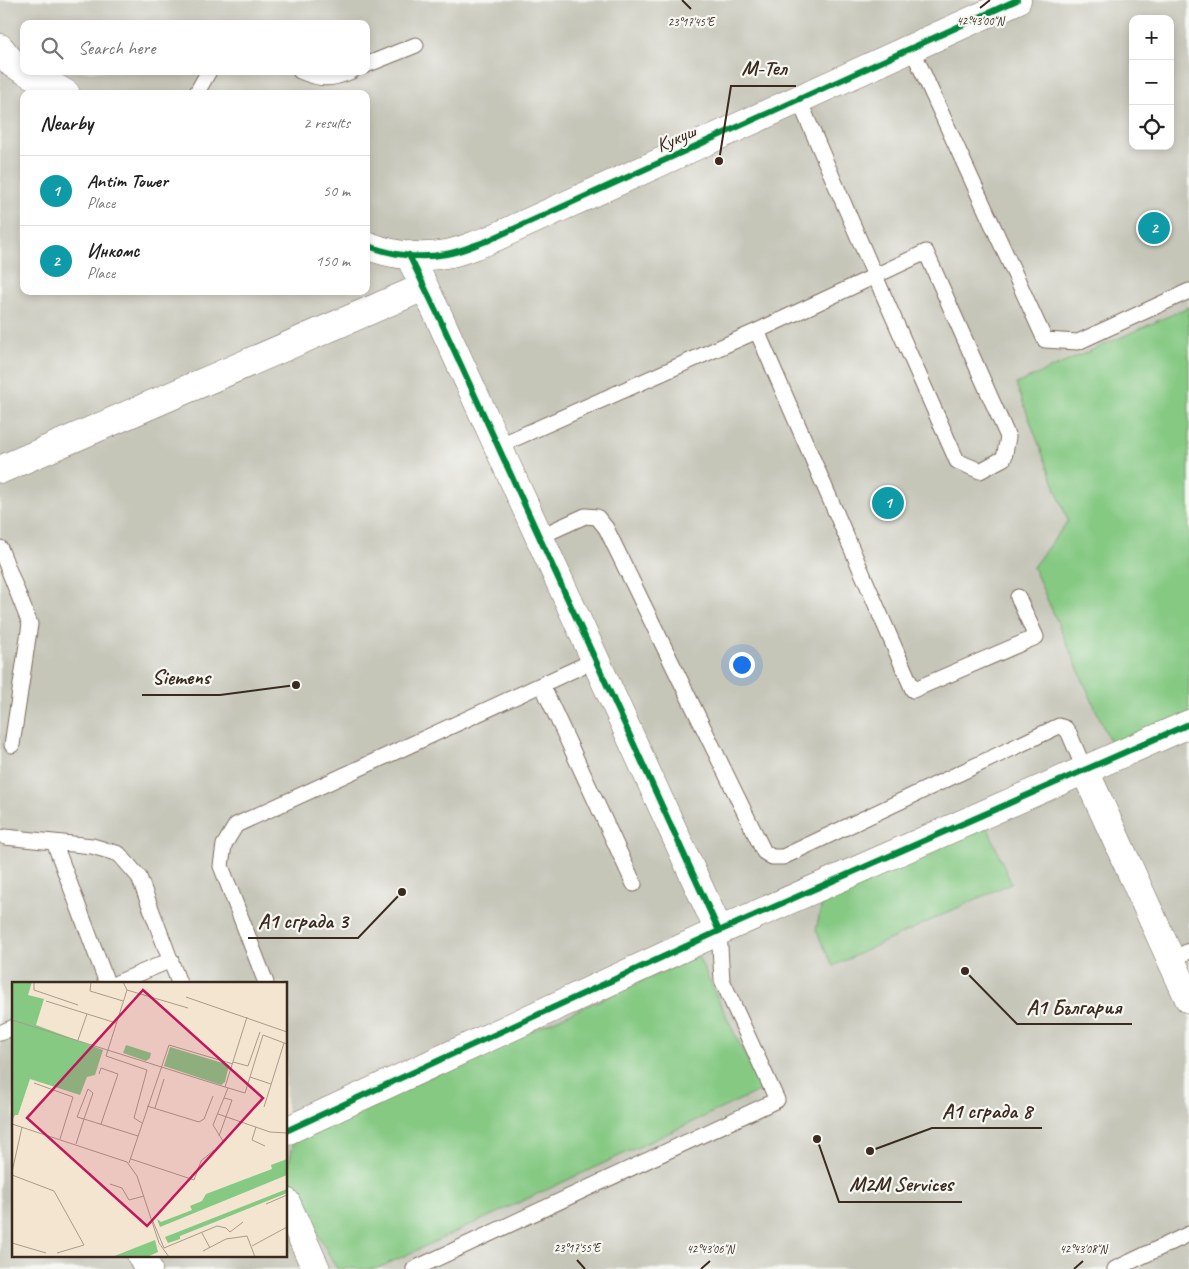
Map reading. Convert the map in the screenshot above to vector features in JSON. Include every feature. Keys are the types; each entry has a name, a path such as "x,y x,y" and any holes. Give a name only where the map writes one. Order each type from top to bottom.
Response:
{"street":[{"name":"Кукуш","path":"370,247 378,250 409,255 446,254 487,241 1017,0"},
{"path":"34,75 59,90"},
{"path":"409,255 719,931"},
{"path":"1,470 424,287"},
{"path":"288,1130 719,931 1189,724"},
{"path":"1085,771 1180,955 1189,998"},
{"path":"288,1206 316,1269"},
{"path":"142,1256 148,1269"}],"lane":[{"path":"370,63 416,45"},
{"path":"912,49 1045,340 1078,342 1189,290"},
{"path":"198,90 207,75"},
{"path":"310,75 328,79 340,75"},
{"path":"498,446 757,331 875,276 926,252 1008,437 1004,458 980,471 957,461 875,276 799,100"},
{"path":"757,331 913,690 1036,637 1018,597"},
{"path":"539,537 585,516 597,517 606,528 764,852 772,857 783,856 1059,726 1065,728 1070,733 1085,771"},
{"path":"0,548 30,624 12,745"},
{"path":"266,982 221,866 224,845 236,825 595,660"},
{"path":"542,685 634,884"},
{"path":"5,837 92,846 119,854 139,877 179,982"},
{"path":"54,842 107,982"},
{"path":"414,1269 777,1100 722,980 719,931"},
{"path":"120,982 170,960"},
{"path":"0,1033 12,1028"},
{"path":"1115,1269 1189,1234"}],"shaded area":[{"path":"0,0 1189,0 1189,1269 0,1269"}],"green space":[{"path":"1189,307 1189,716 1112,746 1033,567 1068,521 1016,384"},
{"path":"986,824 1011,883 833,966 816,930 823,899"},
{"path":"698,956 761,1090 376,1269 337,1269 288,1180 288,1167 295,1137"}],"cycle path":[{"path":"370,246 395,254 426,256 451,253 487,241 1017,0"},
{"path":"409,255 719,931"},
{"path":"288,1130 719,931 1189,724"}],"place":[{"name":"М-Тел","path":"719,161"},
{"name":"Инкомс","path":"1154,228"},
{"name":"Antim Tower","path":"888,503"},
{"name":"Siemens","path":"296,685"},
{"name":"А1 сграда 3","path":"402,892"},
{"name":"А1 България","path":"965,971"},
{"name":"M2M Services","path":"817,1139"},
{"name":"А1 сграда 8","path":"870,1151"}]}
